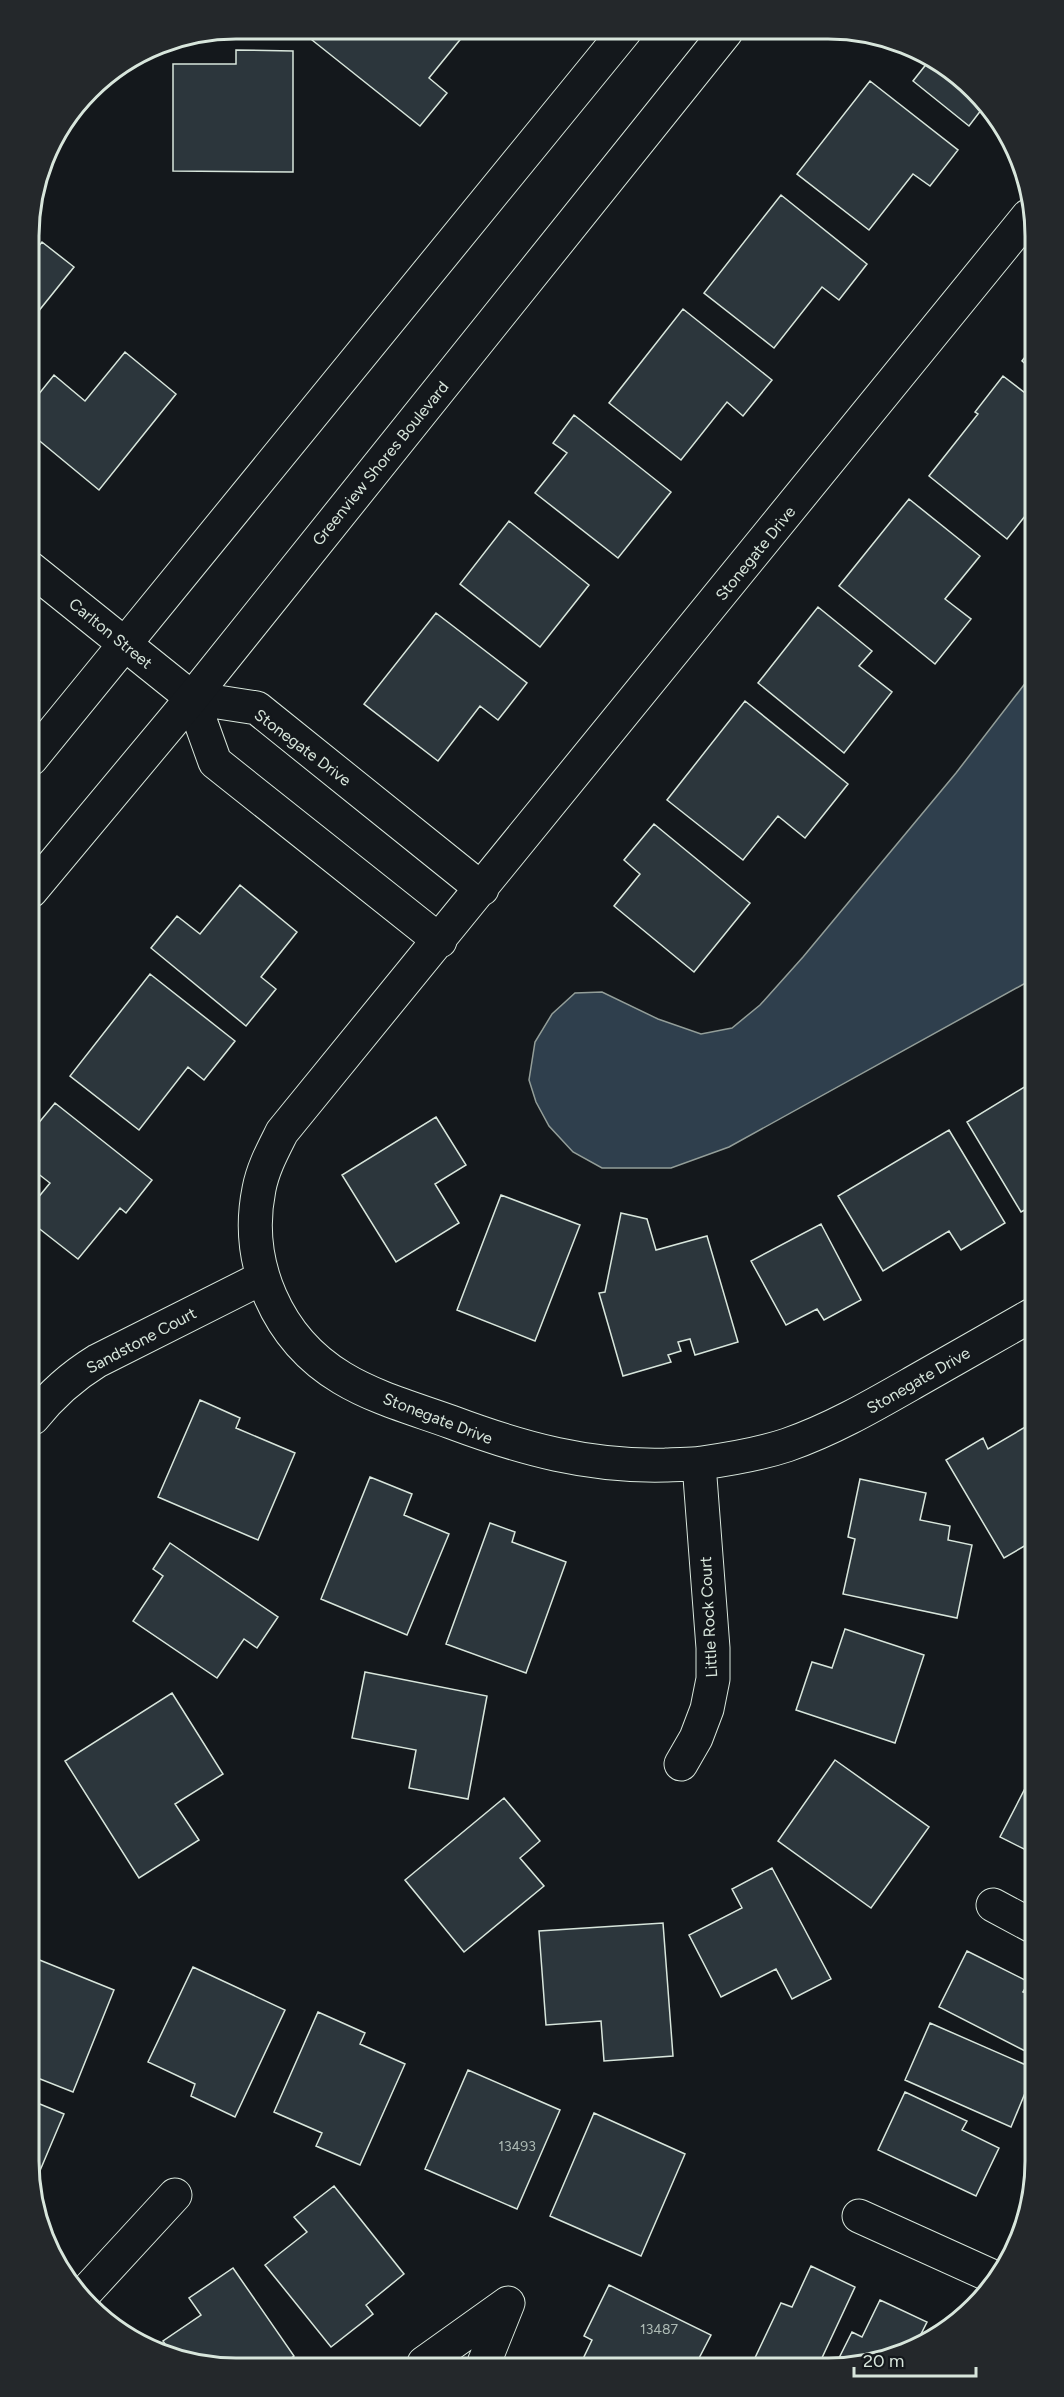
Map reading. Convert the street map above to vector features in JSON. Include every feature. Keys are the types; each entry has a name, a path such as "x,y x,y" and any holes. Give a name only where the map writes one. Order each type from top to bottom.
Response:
{"street":[{"path":"39,749 618,39"},
{"name":"Greenview Shores Boulevard","path":"39,881 192,698 720,39"},
{"name":"Stonegate Drive","path":"1024,221 282,1132 268,1159 259,1188 255,1218 256,1249 262,1278 279,1315 296,1340 317,1361 343,1379 368,1391 503,1442 567,1458 632,1466 699,1464 756,1454 848,1420 1025,1319"},
{"name":"Carlton Street","path":"39,575 192,698"},
{"path":"192,698 215,762 440,940"},
{"name":"Stonegate Drive","path":"192,698 257,708 482,889"},
{"name":"Sandstone Court","path":"39,1410 71,1377 97,1361 262,1278"},
{"name":"Little Rock Court","path":"681,1764 696,1738 707,1709 712,1679 713,1648 699,1464"},
{"path":"993,1905 1025,1922"},
{"path":"88,2290 175,2196"},
{"path":"859,2216 988,2275"},
{"path":"431,2358 508,2303 486,2358"}],"water":[{"path":"1025,683 1025,983 729,1147 671,1168 602,1168 573,1152 549,1126 536,1102 529,1080 535,1042 552,1014 575,993 602,992 658,1019 701,1034 732,1028 760,1005 803,957 956,773"}],"building":[{"path":"311,39 461,39 429,78 447,93 420,126"},
{"path":"236,50 293,51 293,172 173,171 173,64 236,64"},
{"path":"926,65 948,80 980,112 969,126 913,81"},
{"path":"870,81 958,150 930,186 913,174 869,230 797,174"},
{"path":"781,195 867,264 839,300 822,287 774,348 704,293"},
{"path":"42,242 74,267 39,311 39,246"},
{"path":"683,309 772,380 743,416 727,402 681,460 609,403"},
{"path":"125,352 176,394 99,490 39,440 39,394 54,375 85,401"},
{"path":"1003,376 1025,393 1025,516 1007,539 929,476 978,414 975,412"},
{"path":"574,415 671,492 618,558 535,493 567,453 553,443"},
{"path":"909,499 980,556 945,599 971,619 935,664 839,586"},
{"path":"509,521 589,585 540,647 460,584"},
{"path":"818,607 872,651 859,666 892,692 844,753 758,683"},
{"path":"436,613 527,683 498,720 480,706 438,761 364,704"},
{"path":"745,701 848,784 805,838 778,816 743,860 667,800"},
{"path":"654,824 750,903 694,972 614,906 640,874 624,860"},
{"path":"240,885 297,932 261,977 276,989 246,1026 151,948 177,916 200,934"},
{"path":"150,974 235,1041 204,1080 188,1067 139,1130 70,1076"},
{"path":"1025,1087 1025,1210 1021,1212 967,1122"},
{"path":"55,1103 152,1180 126,1213 120,1208 78,1259 39,1228 39,1196 50,1183 39,1174 39,1122"},
{"path":"436,1117 466,1165 435,1184 459,1223 396,1262 342,1175"},
{"path":"949,1130 1005,1223 961,1250 949,1231 883,1271 838,1196"},
{"path":"501,1195 580,1225 535,1341 457,1310"},
{"path":"621,1213 647,1219 656,1250 707,1236 738,1342 695,1355 690,1339 678,1342 681,1351 668,1355 671,1362 623,1376 599,1293 605,1292"},
{"path":"821,1224 861,1300 824,1320 817,1309 786,1325 751,1261"},
{"path":"200,1400 240,1418 236,1428 295,1453 258,1540 158,1497"},
{"path":"1025,1427 1025,1546 1004,1558 946,1460 983,1438 988,1449"},
{"path":"370,1477 412,1494 404,1515 449,1534 407,1635 321,1599"},
{"path":"860,1479 926,1493 920,1520 950,1526 948,1540 972,1545 957,1618 843,1594 855,1539 848,1537"},
{"path":"490,1523 515,1532 512,1542 566,1562 526,1673 446,1644"},
{"path":"170,1543 278,1617 257,1648 244,1639 217,1678 133,1621 163,1576 153,1569"},
{"path":"845,1629 924,1655 895,1743 796,1710 812,1662 832,1668"},
{"path":"365,1672 487,1696 468,1799 409,1788 416,1750 352,1738"},
{"path":"172,1693 223,1774 175,1804 199,1840 139,1878 65,1761"},
{"path":"835,1760 929,1827 871,1908 778,1841"},
{"path":"1025,1788 1025,1850 1000,1837"},
{"path":"504,1798 540,1841 520,1858 544,1886 464,1952 405,1880"},
{"path":"772,1868 831,1979 792,1999 776,1969 721,1997 689,1935 742,1908 732,1889"},
{"path":"663,1923 673,2056 604,2061 601,2021 546,2025 539,1931"},
{"path":"967,1951 1025,1980 1023,1992 1025,1993 1025,2051 939,2007"},
{"path":"39,1960 114,1990 73,2092 39,2079"},
{"path":"193,1967 285,2010 235,2117 191,2096 195,2084 148,2062"},
{"path":"318,2012 365,2033 360,2044 405,2064 360,2165 316,2146 322,2133 274,2112"},
{"path":"930,2023 1025,2065 1025,2093 1011,2127 905,2080"},
{"path":"468,2070 560,2110 517,2209 425,2169"},
{"path":"905,2092 967,2121 962,2130 999,2148 976,2196 878,2150"},
{"path":"39,2104 64,2114 40,2171"},
{"path":"594,2113 685,2154 641,2256 550,2216"},
{"path":"334,2186 404,2274 366,2305 373,2314 331,2347 265,2265 307,2232 294,2217"},
{"path":"811,2266 855,2287 822,2358 755,2358 781,2303 792,2307"},
{"path":"233,2268 294,2356 291,2358 236,2358 210,2356 165,2345 163,2341 201,2315 189,2298"},
{"path":"609,2285 711,2335 699,2358 583,2358 592,2340 584,2336"},
{"path":"880,2300 927,2322 921,2335 903,2343 879,2351 839,2357 852,2332 862,2337"}]}
